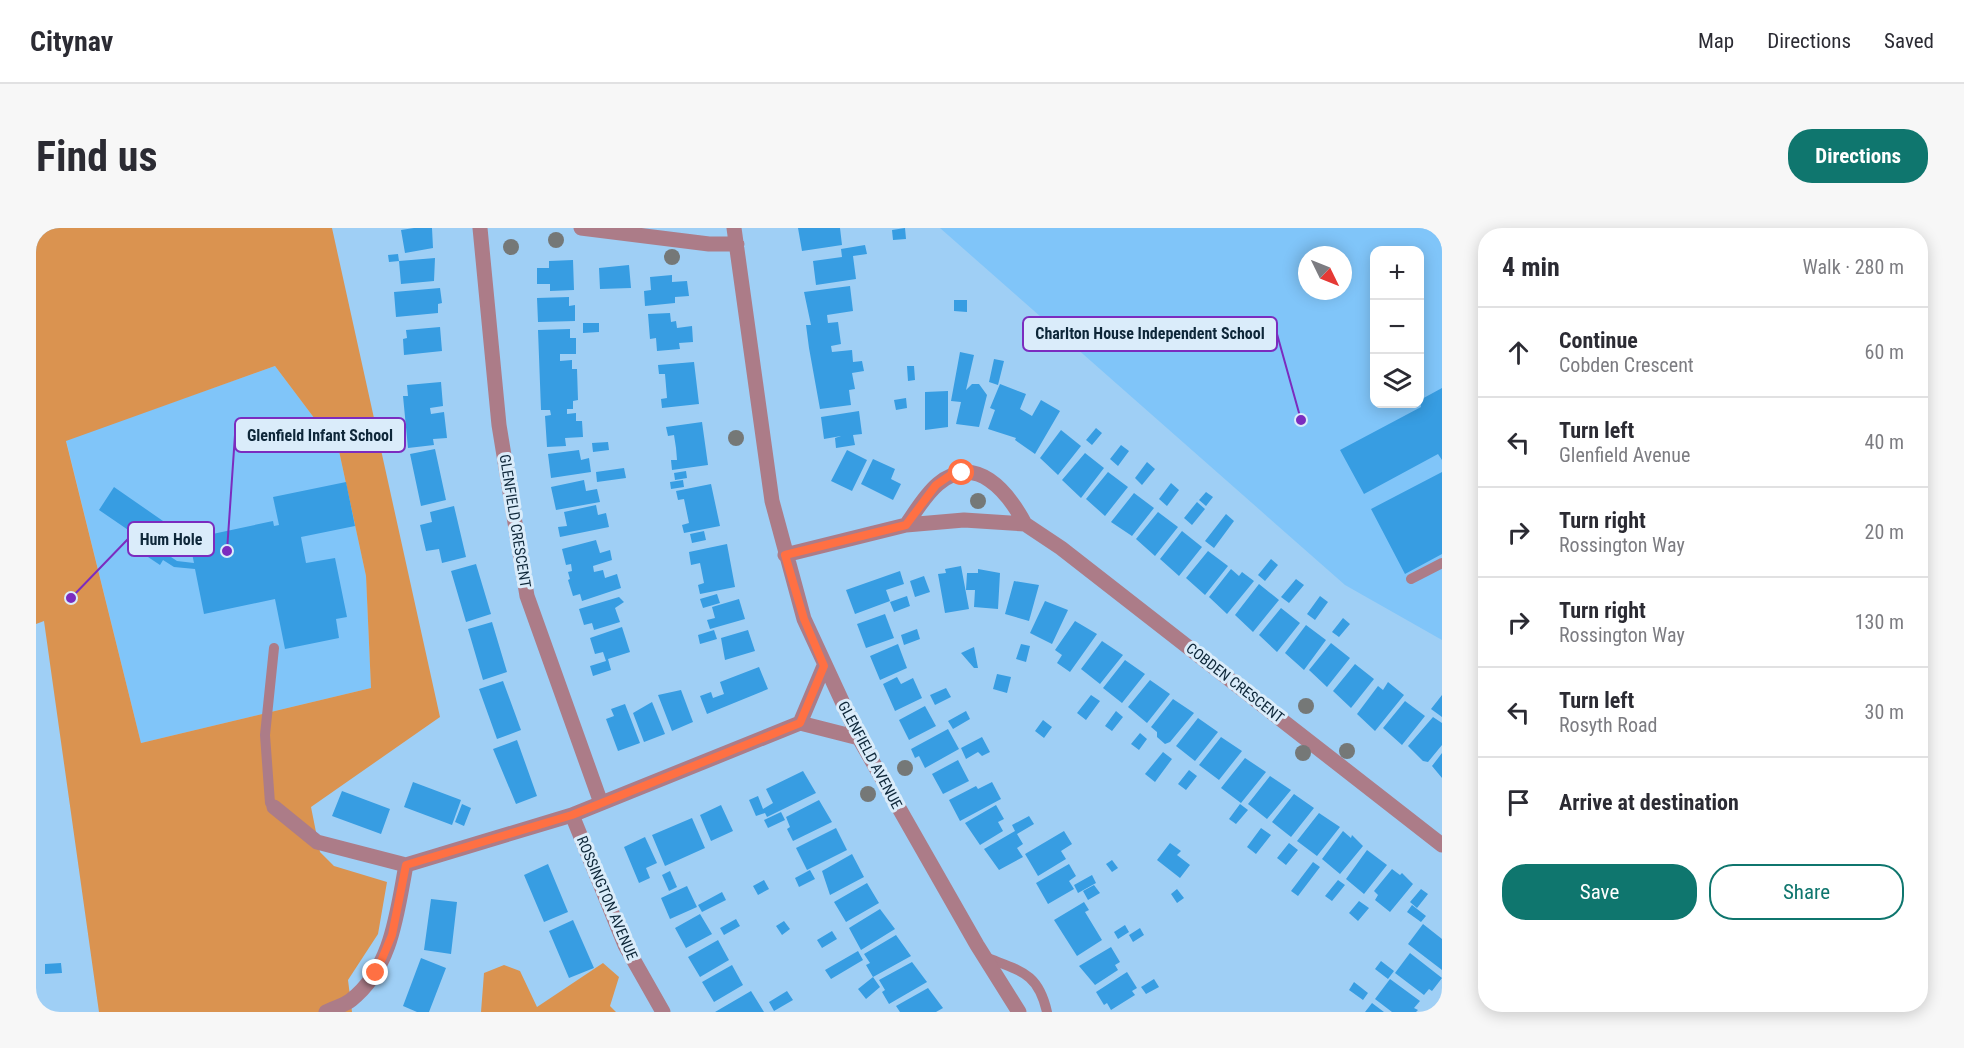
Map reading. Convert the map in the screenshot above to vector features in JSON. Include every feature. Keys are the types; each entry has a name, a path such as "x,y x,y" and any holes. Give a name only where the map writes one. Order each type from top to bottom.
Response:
{"street":[{"name":"GLENFIELD CRESCENT","path":"480,228 499,425 527,596 601,803"},
{"path":"581,228 709,244 737,244"},
{"name":"GLENFIELD AVENUE","path":"734,228 772,501 804,619 859,738 984,957 1019,1012"},
{"name":"COBDEN CRESCENT","path":"906,525 936,485 949,476 962,473 987,477 1012,500 1025,524 1061,548 1442,845"},
{"name":"COBDEN CRESCENT","path":"785,555 906,525 963,520 1025,524"},
{"path":"800,723 824,666"},
{"path":"274,807 317,842 406,865 572,815 800,723 859,738"},
{"name":"ROSSINGTON AVENUE","path":"572,815 625,945 663,1012"},
{"path":"326,1012 351,1000 376,973 392,935 406,865"}],"lane":[{"path":"1411,579 1442,563"},
{"path":"274,648 265,735 270,803 274,807"},
{"path":"984,957 1033,979 1043,992 1047,1012"}],"shaded area":[{"path":"36,228 332,228 440,717 311,807 320,852 334,866 387,882 378,934 348,980 352,1012 99,1012 44,621 36,624","holes":["275,366 339,451 366,576 371,688 141,743 66,441"]},
{"path":"940,228 1442,228 1442,640 1345,585"},
{"path":"275,366 339,451 366,576 371,688 141,743 66,440"},
{"path":"603,963 619,977 610,1006 616,1012 481,1012 484,973 504,965 520,971 537,1007"}],"building":[{"path":"432,228 433,248 405,253 401,230"},
{"path":"798,228 840,228 842,245 802,251"},
{"path":"905,228 906,239 893,240 892,230"},
{"path":"865,245 867,254 853,256 856,279 816,285 813,261 842,257 841,249"},
{"path":"398,254 399,261 389,262 388,255"},
{"path":"435,258 434,281 401,284 399,261"},
{"path":"573,260 574,290 550,291 550,284 537,284 537,268 549,268 549,261"},
{"path":"629,265 631,288 600,289 599,268"},
{"path":"672,275 672,282 687,281 689,296 675,297 675,303 645,306 644,291 651,290 650,277"},
{"path":"850,286 853,311 827,315 828,323 838,322 841,344 831,346 832,352 852,350 853,362 862,361 864,371 852,373 855,389 849,390 851,405 820,409 809,348 806,325 811,325 804,292"},
{"path":"440,288 442,303 438,304 438,313 396,317 394,292"},
{"path":"569,297 569,306 575,305 575,321 538,322 537,298"},
{"path":"954,300 967,300 967,312 954,311"},
{"path":"670,313 671,322 676,321 677,328 692,326 693,342 679,343 680,349 657,351 656,338 650,339 648,314"},
{"path":"583,323 599,323 599,332 583,333"},
{"path":"440,327 442,351 404,355 403,339 407,338 406,330"},
{"path":"570,329 570,338 576,338 576,354 560,354 560,361 572,360 572,369 577,369 578,400 573,401 573,409 567,409 567,414 576,413 576,421 582,421 583,437 565,438 566,446 547,447 545,416 551,415 550,410 541,410 538,330"},
{"path":"960,352 974,355 966,390 972,384 979,384 987,395 979,427 956,424 961,402 951,401"},
{"path":"994,359 1004,361 998,385 989,382"},
{"path":"694,362 699,404 662,408 661,399 667,398 665,374 659,374 658,365"},
{"path":"907,366 914,366 915,380 908,381"},
{"path":"441,382 443,406 430,408 431,414 444,412 447,438 433,439 434,445 408,448 403,396 408,396 407,385"},
{"path":"1000,384 1026,394 1020,409 1032,416 1041,400 1060,411 1035,454 1015,440 1016,438 988,429 995,410 990,408"},
{"path":"1442,388 1442,460 1438,454 1364,494 1340,450 1419,408 1424,408 1424,398"},
{"path":"948,391 948,427 925,430 925,392"},
{"path":"906,398 907,408 896,410 894,400"},
{"path":"859,411 862,434 853,435 855,445 836,448 835,438 841,436 824,439 821,417"},
{"path":"702,422 708,465 672,470 671,460 677,460 676,448 674,435 668,436 666,427"},
{"path":"1096,428 1102,433 1092,445 1086,440"},
{"path":"1061,430 1081,446 1058,475 1040,458"},
{"path":"608,442 609,450 593,452 592,443"},
{"path":"1121,445 1129,451 1118,466 1110,459"},
{"path":"435,449 446,500 421,506 410,454"},
{"path":"579,450 581,460 589,458 591,472 551,478 548,454"},
{"path":"847,450 867,460 852,491 831,481"},
{"path":"1085,453 1104,468 1081,498 1062,480"},
{"path":"873,459 895,469 891,479 901,484 893,500 861,484"},
{"path":"1147,462 1155,469 1142,485 1135,478"},
{"path":"624,468 626,478 597,482 596,472"},
{"path":"686,471 687,478 675,480 674,473"},
{"path":"1108,472 1128,487 1105,516 1086,499"},
{"path":"1442,472 1442,554 1405,574 1371,509"},
{"path":"584,480 586,491 597,489 600,502 556,510 551,487"},
{"path":"683,480 684,487 671,489 670,482"},
{"path":"346,482 355,526 301,537 306,563 335,558 347,617 336,619 339,638 285,649 275,599 204,614 195,569 174,567 163,560 160,565 130,545 137,536 99,510 114,487 176,530 162,551 177,561 194,563 189,539 273,521 274,526 279,525 273,497"},
{"path":"1171,483 1179,490 1167,506 1159,499"},
{"path":"711,484 720,526 684,533 682,525 689,523 684,499 678,500 676,491"},
{"path":"1206,492 1213,497 1206,506 1199,500"},
{"path":"1134,493 1154,508 1132,536 1111,522"},
{"path":"1197,502 1205,509 1192,525 1184,518"},
{"path":"596,505 598,515 606,513 609,527 560,537 558,527 567,526 564,512"},
{"path":"454,506 466,557 442,563 439,549 426,551 420,525 432,522 430,512"},
{"path":"1158,512 1178,527 1155,556 1136,539"},
{"path":"1226,514 1234,521 1214,548 1205,541"},
{"path":"704,531 706,540 692,543 690,534"},
{"path":"1182,531 1202,547 1179,576 1160,559"},
{"path":"596,540 600,553 610,550 612,560 593,566 594,572 603,570 605,578 617,574 621,588 582,601 580,594 573,596 568,580 570,579 568,572 572,571 571,564 566,565 562,549"},
{"path":"727,544 735,587 700,594 698,585 704,583 700,563 691,565 689,552"},
{"path":"1208,551 1228,566 1205,595 1186,578"},
{"path":"1271,559 1278,565 1265,581 1258,575"},
{"path":"476,564 491,614 466,622 451,571"},
{"path":"961,566 969,609 945,613 938,574 946,573 945,569"},
{"path":"978,569 1000,573 998,609 974,607 975,590 966,590 967,573 978,573"},
{"path":"1231,569 1239,576 1242,572 1254,581 1227,614 1209,597"},
{"path":"900,571 904,584 886,590 890,601 855,614 846,590"},
{"path":"924,576 930,592 915,597 910,581"},
{"path":"1296,579 1304,585 1289,603 1281,597"},
{"path":"1014,581 1039,585 1029,621 1005,614"},
{"path":"1259,584 1279,600 1253,632 1235,615"},
{"path":"717,594 720,603 703,608 700,599"},
{"path":"907,596 910,606 894,612 890,602"},
{"path":"1320,596 1328,602 1315,620 1307,614"},
{"path":"619,597 624,602 615,608 620,622 594,630 592,623 584,625 579,609"},
{"path":"739,599 745,619 710,629 707,620 715,618 712,607"},
{"path":"1045,601 1068,610 1052,644 1030,633"},
{"path":"1281,608 1300,623 1277,652 1259,635"},
{"path":"885,614 894,638 866,648 857,624"},
{"path":"1343,618 1350,624 1339,637 1332,632"},
{"path":"1075,621 1097,634 1070,672 1057,663 1062,655 1055,650"},
{"path":"492,622 507,672 483,680 468,629"},
{"path":"1306,625 1326,640 1304,670 1285,653"},
{"path":"622,627 630,652 608,659 611,670 593,676 590,666 606,661 603,652 595,654 590,638"},
{"path":"917,629 920,639 904,645 901,635"},
{"path":"714,630 717,639 700,644 698,635"},
{"path":"748,630 755,651 725,660 721,638"},
{"path":"1102,641 1123,655 1100,684 1081,669"},
{"path":"1331,643 1350,658 1327,687 1309,670"},
{"path":"898,644 907,668 880,680 870,656"},
{"path":"1021,644 1030,646 1026,662 1016,659"},
{"path":"974,647 978,668 974,668 961,653"},
{"path":"1125,660 1145,674 1122,703 1103,688"},
{"path":"1355,664 1374,679 1351,708 1333,691"},
{"path":"759,667 768,689 707,714 700,696 711,692 713,698 724,694 720,682"},
{"path":"997,674 1011,677 1007,693 993,689"},
{"path":"897,677 901,684 913,678 922,698 895,711 883,684"},
{"path":"1150,680 1170,694 1147,723 1128,707"},
{"path":"503,681 521,730 497,739 479,689"},
{"path":"1388,682 1404,695 1375,731 1357,714 1378,686 1383,690"},
{"path":"946,688 951,697 935,705 930,695"},
{"path":"681,690 693,722 672,731 658,695"},
{"path":"1091,695 1100,701 1086,720 1077,713"},
{"path":"1442,695 1442,717 1431,709"},
{"path":"1173,699 1194,713 1170,742 1165,744 1151,727"},
{"path":"1405,701 1425,716 1402,745 1383,728"},
{"path":"652,702 665,734 644,742 633,713"},
{"path":"625,704 640,743 618,751 606,719 614,716 611,709"},
{"path":"925,706 936,726 909,740 899,720"},
{"path":"966,711 970,719 953,729 948,721"},
{"path":"1116,711 1123,717 1112,731 1105,726"},
{"path":"1433,717 1442,723 1442,745 1428,762 1423,761 1408,746"},
{"path":"1198,718 1218,732 1195,761 1176,746"},
{"path":"1043,720 1052,727 1044,738 1035,731"},
{"path":"948,729 959,749 925,768 919,756 915,758 911,749"},
{"path":"1140,733 1147,739 1139,750 1131,744"},
{"path":"982,737 990,752 982,756 978,752 966,759 961,748"},
{"path":"1221,737 1242,751 1219,780 1199,765"},
{"path":"517,740 537,796 516,804 493,749"},
{"path":"1163,752 1172,759 1155,782 1145,774"},
{"path":"1442,753 1442,778 1432,766"},
{"path":"1245,758 1266,772 1241,803 1221,788"},
{"path":"958,760 969,781 943,794 932,774"},
{"path":"1189,770 1197,776 1186,790 1178,784"},
{"path":"803,771 816,793 767,817 765,813 756,816 749,800 758,796 763,809 773,803 766,789"},
{"path":"1270,776 1291,790 1267,819 1248,804"},
{"path":"413,782 461,800 452,825 404,807"},
{"path":"992,782 1001,799 960,821 949,800 976,786 978,789"},
{"path":"342,791 390,809 381,834 332,816"},
{"path":"1294,794 1314,808 1291,837 1272,822"},
{"path":"819,800 832,822 793,841 787,829 790,827 786,817"},
{"path":"462,804 471,808 464,826 455,822"},
{"path":"1240,804 1248,810 1236,824 1229,819"},
{"path":"721,805 733,831 711,841 700,815"},
{"path":"996,805 1004,819 998,822 1003,831 980,845 965,823"},
{"path":"781,812 785,820 768,828 764,820"},
{"path":"1319,813 1340,827 1317,856 1297,841"},
{"path":"1029,816 1034,824 1017,834 1023,844 1017,848 1023,857 999,870 984,849 1015,831 1012,825"},
{"path":"692,818 705,848 665,866 652,835"},
{"path":"836,828 847,850 807,870 796,848"},
{"path":"1261,828 1271,835 1256,854 1247,847"},
{"path":"1064,831 1072,844 1061,851 1066,859 1038,876 1025,854"},
{"path":"1343,831 1351,838 1352,835 1363,846 1340,874 1322,859"},
{"path":"645,837 657,863 646,868 650,878 639,883 624,847"},
{"path":"1170,843 1181,851 1177,855 1190,865 1180,878 1157,860"},
{"path":"1289,843 1298,850 1286,865 1277,858"},
{"path":"1367,850 1387,865 1364,894 1346,879"},
{"path":"852,854 864,877 830,895 822,871"},
{"path":"1112,860 1118,868 1112,872 1106,864"},
{"path":"1313,862 1320,867 1298,896 1291,891"},
{"path":"548,864 568,912 544,922 524,875"},
{"path":"1069,864 1076,876 1069,881 1074,889 1048,904 1036,883"},
{"path":"1392,869 1400,875 1402,873 1413,884 1390,912 1375,900 1378,895 1374,891"},
{"path":"810,870 815,879 799,887 795,878"},
{"path":"670,871 677,887 669,891 662,875"},
{"path":"1092,875 1096,883 1078,893 1074,885"},
{"path":"764,880 769,889 758,895 753,886"},
{"path":"1338,880 1345,885 1332,901 1325,896"},
{"path":"867,883 879,903 846,922 834,902"},
{"path":"1094,885 1100,893 1088,900 1083,891"},
{"path":"687,886 697,907 670,919 661,898"},
{"path":"1177,889 1184,898 1177,903 1171,894"},
{"path":"1421,889 1428,894 1417,908 1410,902"},
{"path":"722,892 726,900 702,912 698,905"},
{"path":"431,899 457,902 451,954 424,950"},
{"path":"1359,901 1369,908 1358,921 1349,913"},
{"path":"1084,902 1089,910 1085,912 1102,940 1077,956 1054,920"},
{"path":"1412,905 1426,916 1421,922 1407,912"},
{"path":"880,909 895,929 861,950 849,928"},
{"path":"700,914 712,934 686,948 675,928"},
{"path":"736,919 740,926 724,935 720,928"},
{"path":"573,920 594,968 569,978 549,931"},
{"path":"784,921 790,929 782,935 776,926"},
{"path":"1423,924 1442,939 1442,970 1408,944"},
{"path":"1125,925 1129,932 1118,939 1114,932"},
{"path":"1140,928 1144,935 1133,942 1129,935"},
{"path":"832,931 837,939 822,948 817,940"},
{"path":"896,935 911,956 873,977 866,965 870,963 864,954"},
{"path":"718,940 729,960 700,977 688,957"},
{"path":"1111,947 1120,962 1115,965 1118,970 1095,985 1079,966"},
{"path":"858,951 863,960 831,979 825,970"},
{"path":"1410,953 1442,978 1432,991 1429,989 1424,995 1395,973"},
{"path":"421,958 446,968 429,1012 417,1012 403,1006"},
{"path":"1381,961 1394,971 1388,979 1375,969"},
{"path":"912,962 927,982 889,1004 882,992 885,990 879,980"},
{"path":"61,963 62,973 45,974 45,964"},
{"path":"732,965 743,985 714,1002 702,982"},
{"path":"1127,972 1137,988 1132,991 1135,995 1111,1010 1107,1003 1104,1005 1096,992"},
{"path":"873,977 880,987 866,999 858,989"},
{"path":"1154,979 1159,987 1146,994 1141,987"},
{"path":"1390,979 1420,1001 1414,1008 1418,1010 1416,1012 1392,1012 1375,999"},
{"path":"1354,982 1368,993 1363,1000 1349,990"},
{"path":"928,988 943,1008 936,1012 900,1012 896,1006"},
{"path":"751,991 764,1012 715,1012"},
{"path":"787,991 793,1000 774,1011 769,1002"},
{"path":"1372,1003 1384,1012 1365,1012"}],"place":[{"name":"Charlton House Independent School","path":"1301,420"},
{"name":"Glenfield Infant School","path":"227,551"},
{"name":"Hum Hole","path":"71,598"}],"route":[{"path":"376,973 392,935 406,865 572,815 800,723 824,666 804,619 785,555 906,525 936,485 949,476 962,473"}]}
